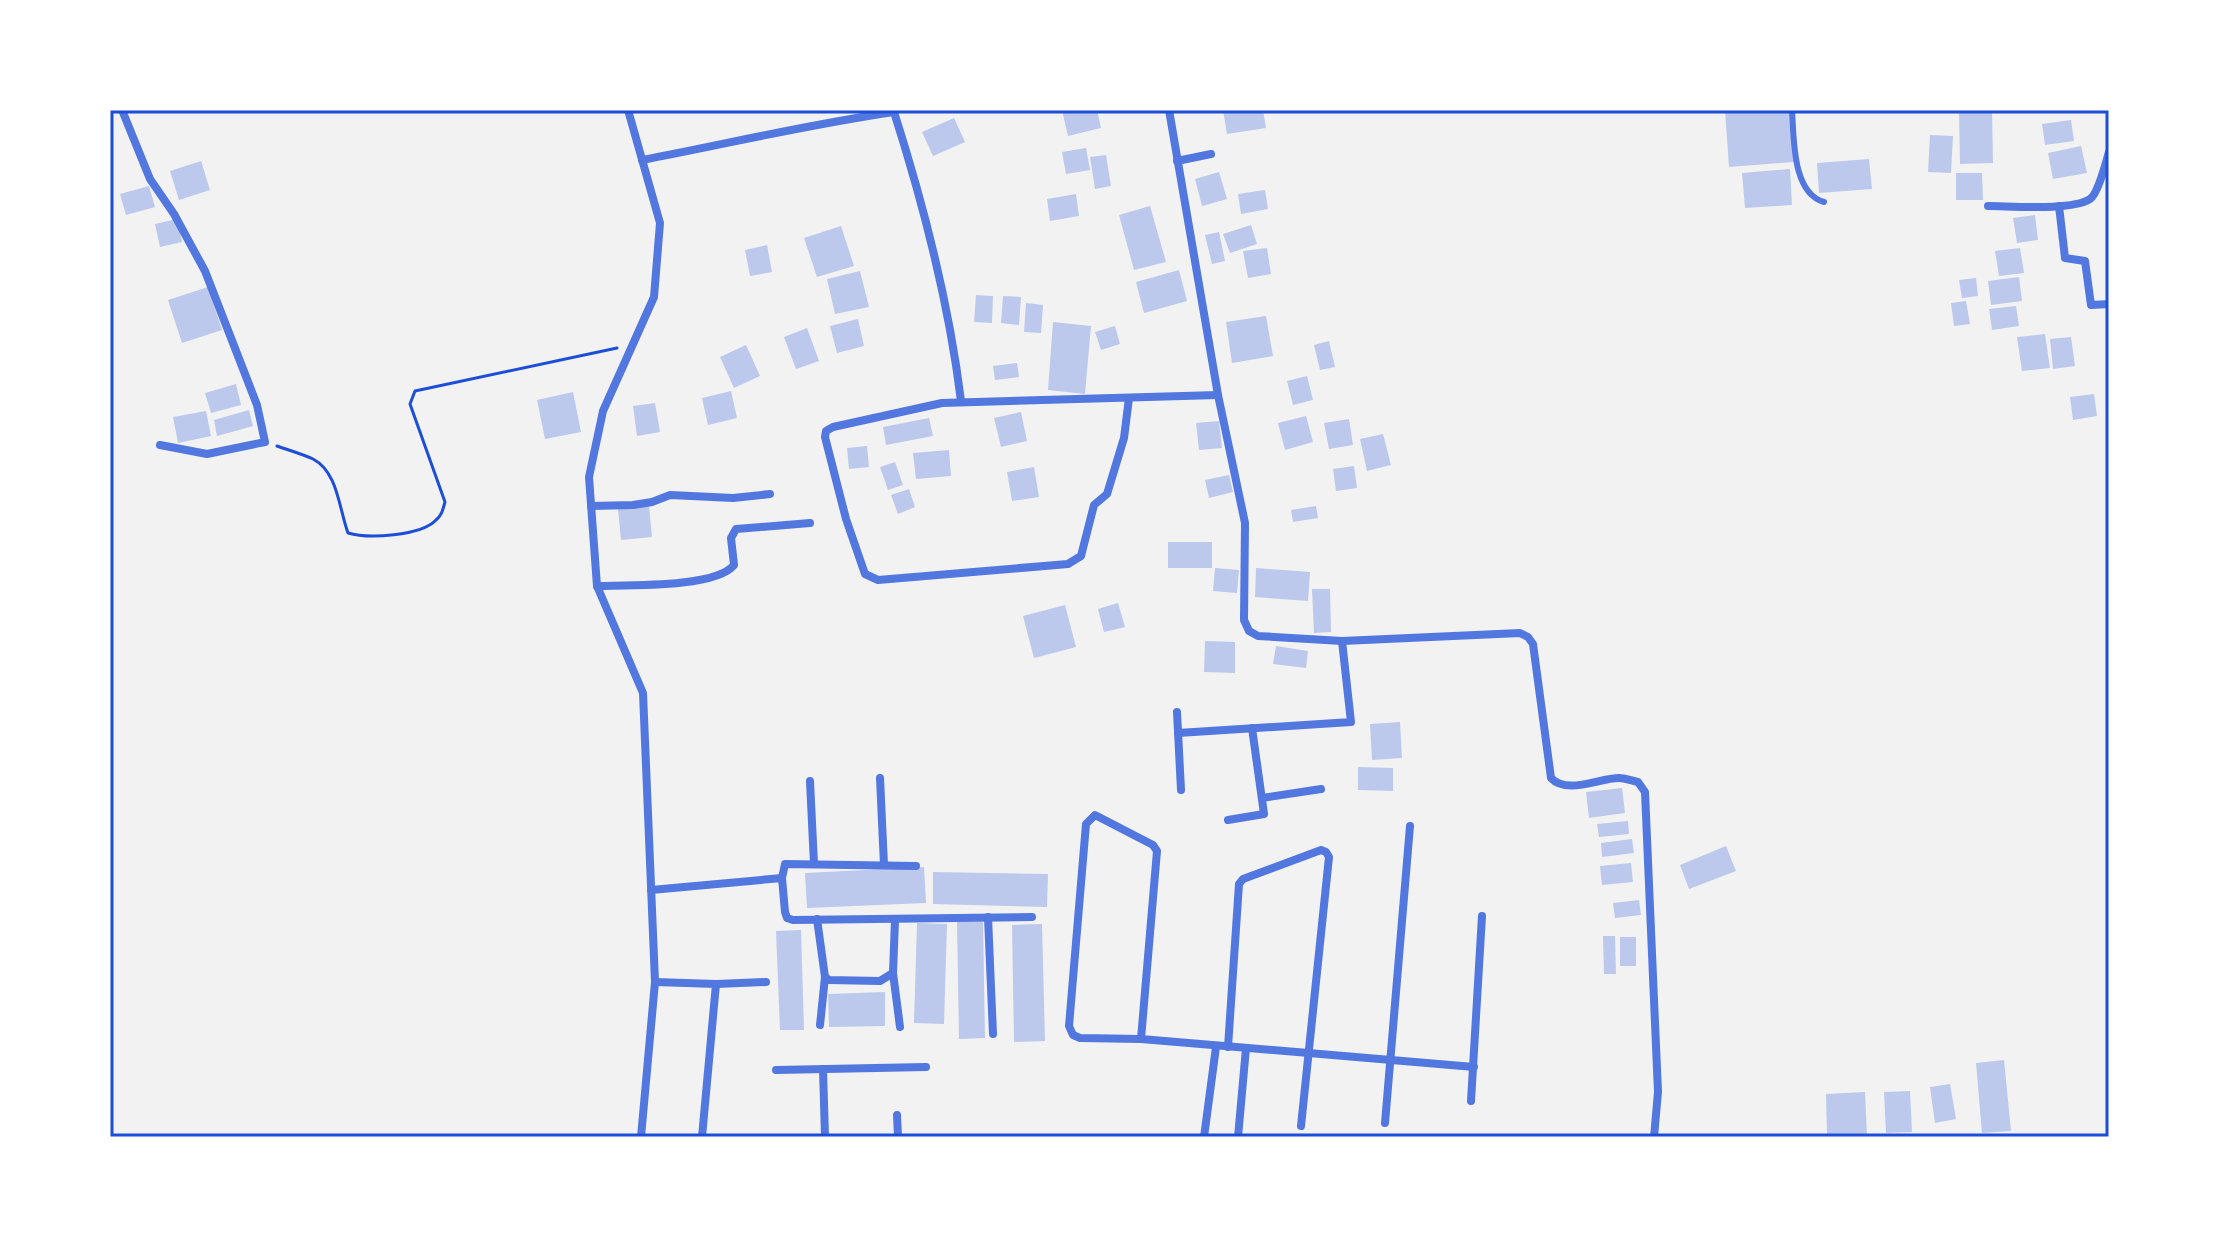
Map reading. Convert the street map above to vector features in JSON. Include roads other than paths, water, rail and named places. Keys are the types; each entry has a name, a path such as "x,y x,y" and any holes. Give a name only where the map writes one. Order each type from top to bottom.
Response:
{"street":[{"path":"122,110 150,179 181,225 205,271 257,405 265,442 207,454 160,445"},
{"path":"628,110 660,223 654,297 603,411 589,477 597,586 643,693 655,982 641,1137"},
{"path":"1169,110 1218,395 1245,523 1244,620 1249,631 1258,636 1342,641 1520,633 1528,637 1533,644 1551,778 1557,784 1567,786 1621,778 1638,782 1645,792 1658,1077 1654,1137"},
{"path":"642,160 897,111 954,342 961,401"},
{"path":"1988,206 2059,206 2090,200 2109,152"},
{"path":"1177,161 1211,154"},
{"path":"2059,206 2065,258 2085,261 2091,305 2109,304"},
{"path":"1129,398 1124,438 1107,494 1094,505 1081,556 1068,564 925,577 878,580 865,574 846,519 825,437 826,431 833,427 961,401 1218,395"},
{"path":"591,506 633,505 670,495 733,498 770,494"},
{"path":"597,586 708,578 728,572 734,565 731,538 736,529 810,523"},
{"path":"1178,733 1351,722 1342,641"},
{"path":"1177,712 1181,790"},
{"path":"1228,820 1264,814 1252,728"},
{"path":"880,778 884,865"},
{"path":"810,781 814,864"},
{"path":"1262,798 1321,789"},
{"path":"1141,1039 1157,851 1153,845 1095,815 1086,824 1069,1026 1073,1035 1080,1038 1141,1039 1474,1067"},
{"path":"1385,1123 1410,826"},
{"path":"1228,1047 1239,884 1243,879 1321,850 1326,852 1329,857 1301,1126"},
{"path":"916,866 785,864 782,878 787,918 895,920 1032,917"},
{"path":"651,890 782,878"},
{"path":"1471,1101 1482,916"},
{"path":"988,917 993,1034"},
{"path":"817,919 825,977 820,1025"},
{"path":"895,920 893,973 900,1027"},
{"path":"825,977 829,980 880,981 893,973"},
{"path":"655,982 766,982"},
{"path":"702,1137 716,984"},
{"path":"1204,1137 1216,1047"},
{"path":"1238,1137 1246,1048"},
{"path":"776,1070 926,1067"},
{"path":"823,1069 825,1137"},
{"path":"897,1115 898,1137"}],"lane":[{"path":"1792,110 1802,182 1814,199 1824,202"}]}
